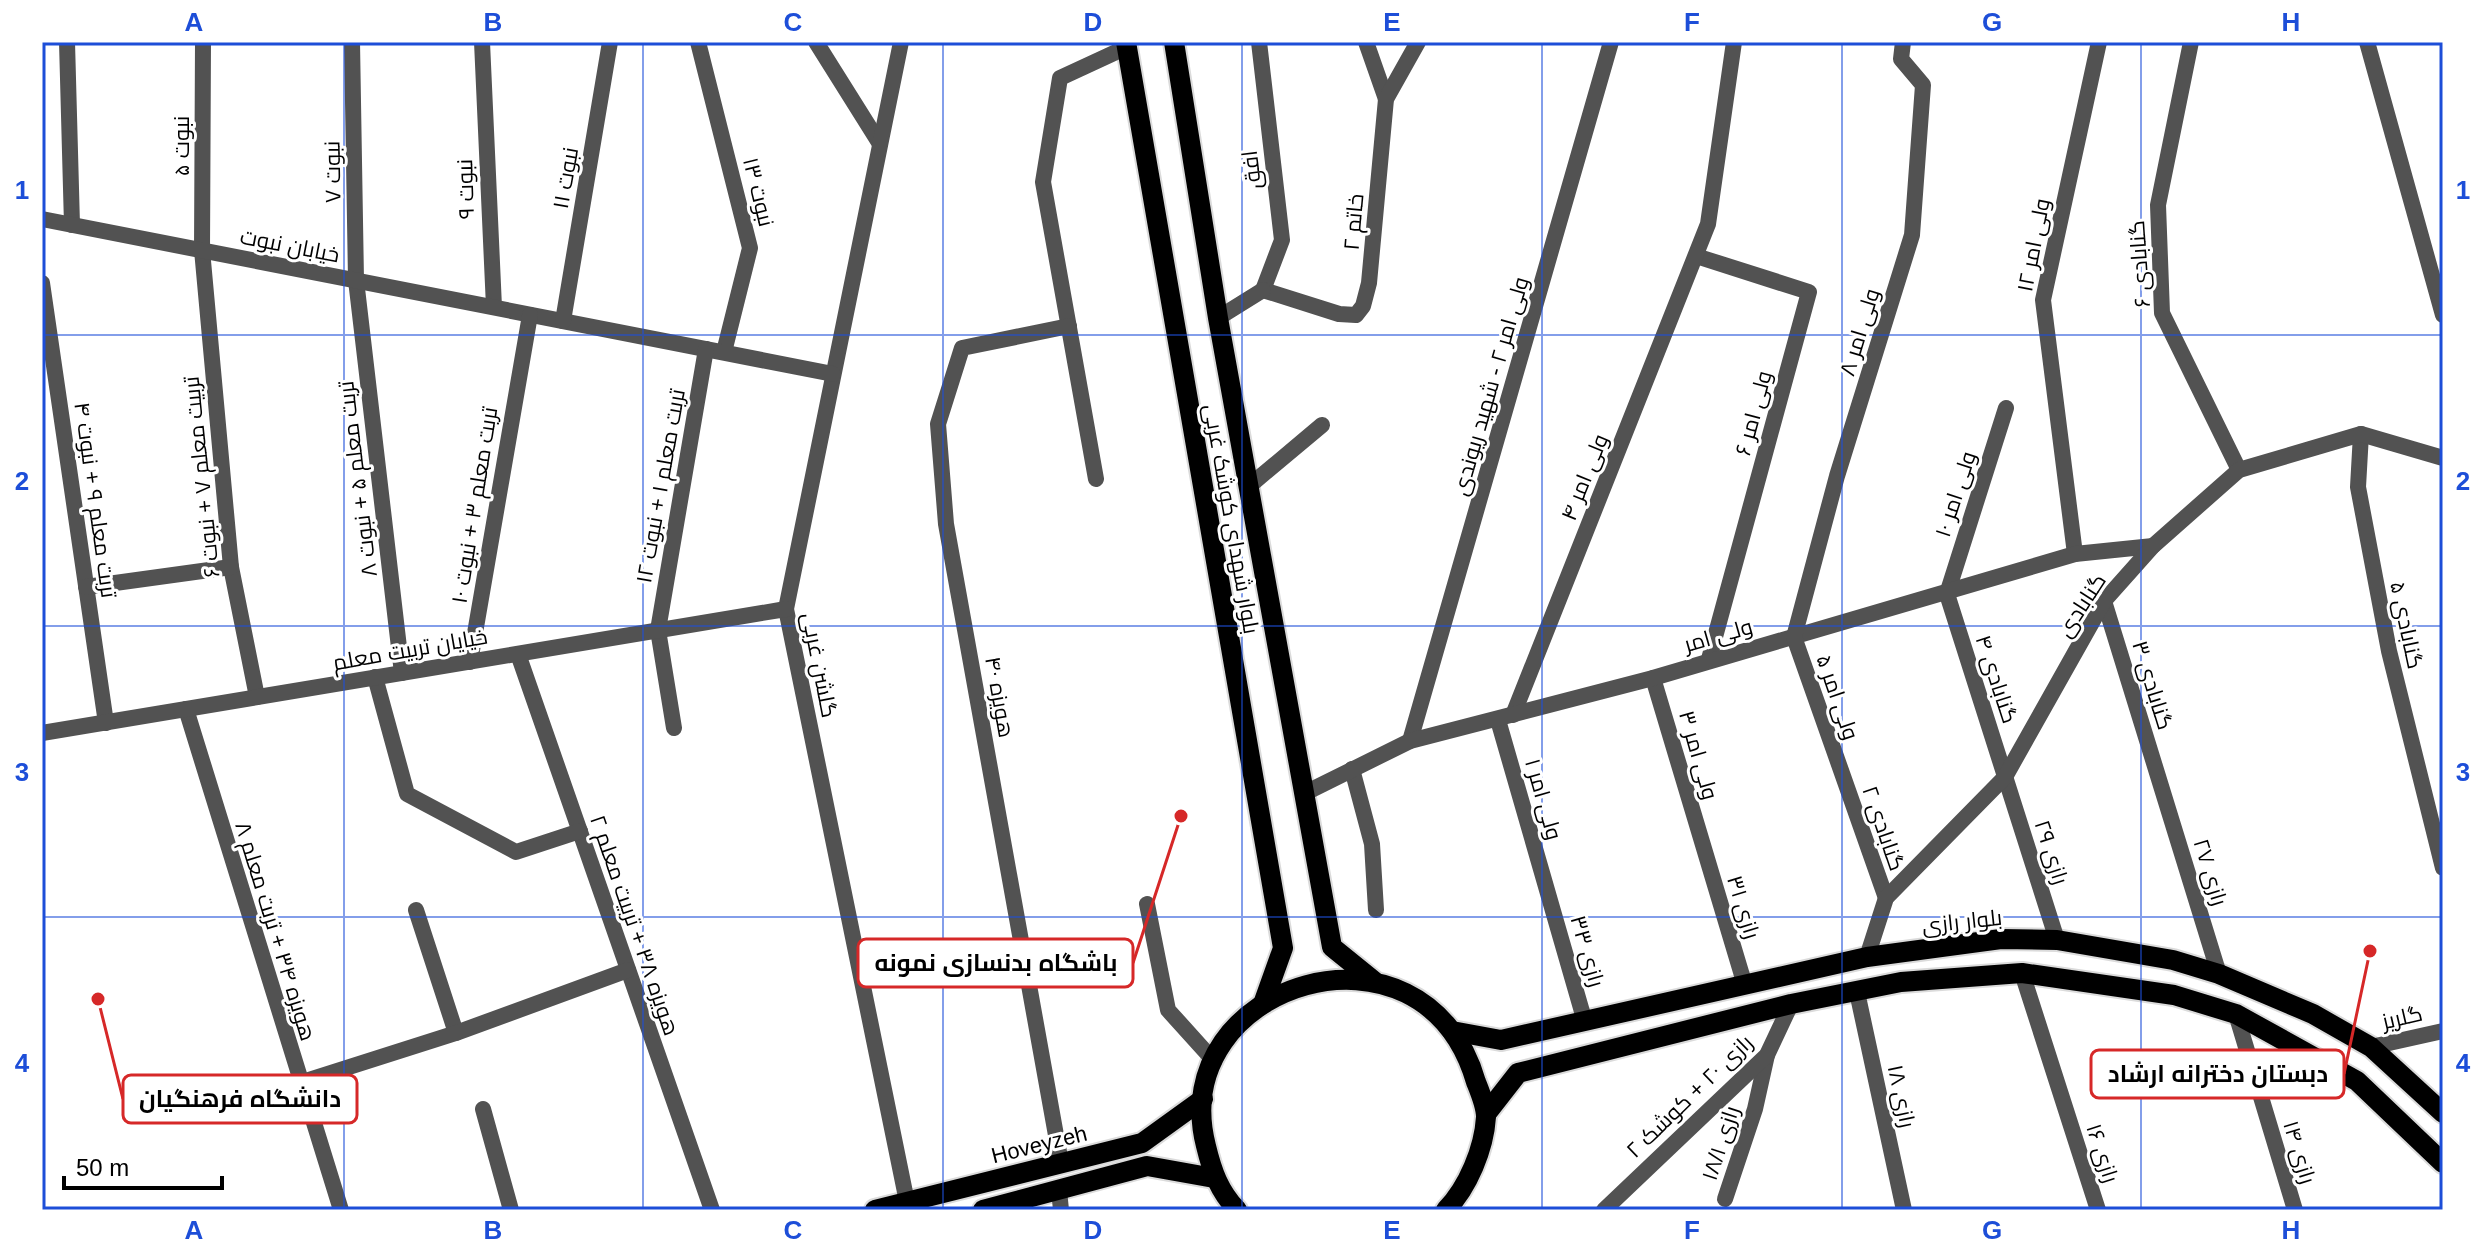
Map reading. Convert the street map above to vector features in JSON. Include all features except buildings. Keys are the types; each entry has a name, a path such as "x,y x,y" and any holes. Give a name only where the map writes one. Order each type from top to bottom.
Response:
{"main road":[{"name":"بلوار شهدای کوشک غربی","path":"1174,42 1218,318 1332,947 1374,981"},
{"name":"بلوار شهدای کوشک غربی","path":"1127,44 1283,948 1264,1001"},
{"name":"بلوار رازی","path":"1452,1031 1501,1040 1744,982 1867,957 2001,939 2057,940 2130,950 2219,974 2313,1014 2371,1047 2443,1113"},
{"path":"1446,1210 1459,1197 1474,1162 1486,1114 1518,1073 1791,1004 1901,982 2022,973 2174,995 2236,1014 2357,1081 2443,1163"},
{"path":"1230,1207 1214,1178 1202,1132 1203,1099 1214,1061 1234,1027 1264,1001 1317,980 1374,981 1417,999 1452,1031 1471,1064 1486,1114"},
{"name":"Hoveyzeh","path":"875,1210 1142,1143 1203,1099"},
{"path":"983,1210 1060,1200 1147,1166 1214,1178"}],"street":[{"path":"67,42 72,225"},
{"name":"نبوت ۵","path":"202,250 203,42"},
{"name":"نبوت ۷","path":"352,42 356,280"},
{"name":"نبوت ۹","path":"482,42 494,307"},
{"name":"نبوت ۱۱","path":"563,321 610,42"},
{"name":"نبوت ۱۳","path":"698,42 750,248 724,352"},
{"path":"816,42 880,144"},
{"name":"گلشن غربی","path":"901,42 786,609 907,1202"},
{"name":"افق","path":"1259,42 1282,240 1263,290"},
{"path":"1366,42 1386,99"},
{"name":"خاتم ۲","path":"1263,290 1339,314 1356,315 1363,306 1369,283 1386,99 1418,42"},
{"name":"ولی امر ۲ - شهید ریوندی","path":"1410,741 1611,42"},
{"name":"ولی امر ۴","path":"1506,717 1708,224 1734,42"},
{"name":"ولی امر ۸","path":"1794,637 1837,476 1912,235 1923,85 1901,59 1903,42"},
{"name":"ولی امر ۱۲","path":"2075,554 2043,300 2099,42"},
{"name":"گنابادی ۶","path":"2191,42 2158,205 2162,313 2239,470"},
{"path":"2367,42 2443,315"},
{"path":"1096,479 1043,182 1060,78 1127,44"},
{"name":"خیابان نبوت","path":"42,219 833,374"},
{"name":"تربیت معلم ۷ + نبوت ۶","path":"202,250 231,567 257,697"},
{"name":"ولی امر ۶","path":"1696,256 1809,292 1709,659"},
{"name":"تربت معلم ۵ + نبوت ۸","path":"356,280 402,673"},
{"name":"تربت معلم ۹ + نبوت ۴","path":"42,283 106,723"},
{"path":"1218,318 1263,290"},
{"name":"تربت معلم ۳ + نبوت ۱۰","path":"470,662 530,315"},
{"name":"هویزه ۴۰","path":"1061,1163 946,524 938,424 962,348 1069,326"},
{"name":"تربت معلم ۱ + نبوت ۱۲","path":"674,728 658,630 706,349"},
{"name":"ولی امر ۱۰","path":"1947,594 2006,408"},
{"path":"1248,487 1322,425"},
{"path":"2361,434 2443,458"},
{"name":"گنابادی","path":"1867,957 1886,898 2005,777 2104,601 2153,546 2239,470 2361,434"},
{"name":"گنابادی ۵","path":"2361,434 2358,487 2389,651 2443,868"},
{"name":"ولی امر","path":"1303,794 1410,741 1653,678 1709,659 1947,594 2075,554 2153,546"},
{"path":"86,587 231,567"},
{"name":"گنابادی ۴","path":"1947,594 2005,777"},
{"name":"گنابادی ۳","path":"2104,601 2160,782"},
{"name":"خیایان تربیت معلم","path":"42,733 786,609"},
{"name":"ولی امر ۵","path":"1794,637 1842,772"},
{"name":"هویزه ۳۸ + تربیت معلم ۲","path":"518,654 712,1210"},
{"path":"375,677 407,794 516,852 580,831"},
{"name":"ولی امر ۳","path":"1653,678 1703,845"},
{"name":"هویزه ۳۴ + تربت معلم ۸","path":"186,709 299,1083 341,1210"},
{"name":"ولی امر ۱","path":"1506,717 1548,892"},
{"path":"1352,769 1372,844 1376,910"},
{"name":"گنابادی ۲","path":"1842,772 1886,898"},
{"name":"رازی ۲۹","path":"2005,777 2057,940"},
{"name":"رازی ۲۷","path":"2160,782 2219,974"},
{"name":"رازی ۳۱","path":"1703,845 1744,982"},
{"name":"رازی ۳۳","path":"1548,892 1585,1022"},
{"path":"1147,904 1168,1010 1214,1061"},
{"path":"416,910 456,1033"},
{"path":"299,1083 456,1033 628,970"},
{"name":"رازی ۱۶","path":"2022,973 2098,1210"},
{"name":"رازی ۱۸","path":"1857,992 1904,1210"},
{"name":"رازی ۲۰ + کوشک ۲","path":"1604,1210 1767,1055 1791,1004"},
{"name":"رازی ۱۴","path":"2236,1014 2295,1210"},
{"name":"گلریز","path":"2371,1047 2443,1031"},
{"name":"رازی ۱۸/۱","path":"1725,1199 1755,1109 1767,1055"},
{"path":"483,1109 511,1210"}],"place":[{"name":"باشگاه بدنسازی نمونه","path":"1181,816"},
{"name":"دبستان دخترانه ارشاد","path":"2370,951"},
{"name":"دانشگاه فرهنگیان","path":"98,999"}]}
